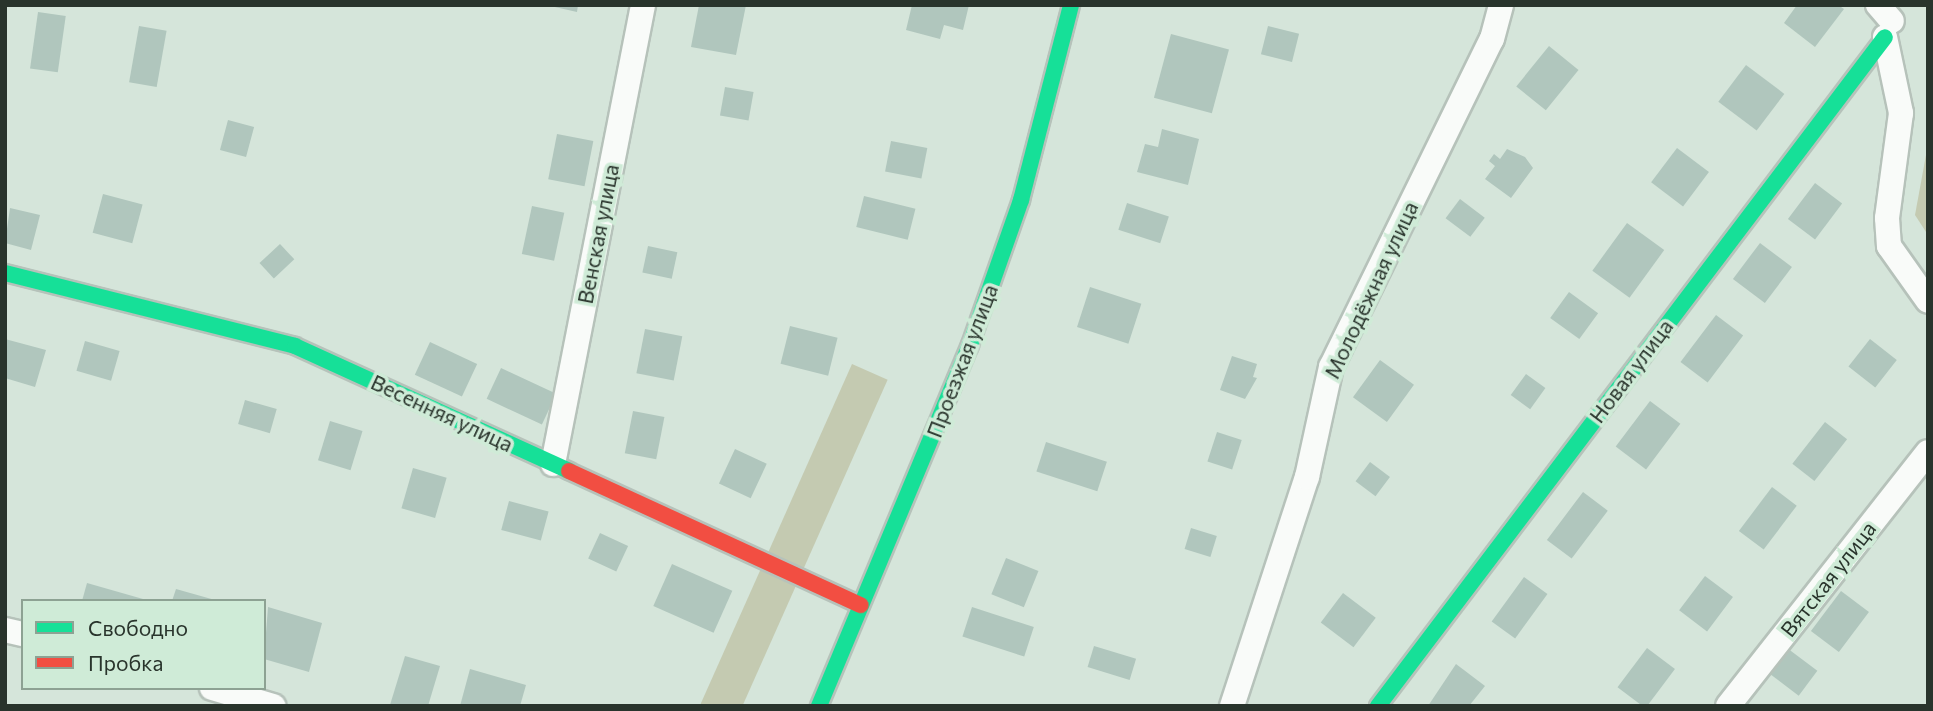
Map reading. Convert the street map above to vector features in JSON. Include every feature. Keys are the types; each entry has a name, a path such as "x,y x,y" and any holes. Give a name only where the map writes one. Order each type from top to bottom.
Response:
{"street":[{"name":"Венская улица","path":"553,464 643,5"},
{"name":"Проезжая улица","path":"819,706 970,345 1017,212 1071,5"},
{"name":"Молодёжная улица","path":"1232,706 1307,477 1331,367 1492,39 1501,5"},
{"path":"1885,21 1901,113 1887,218 1889,246 1928,301"},
{"name":"Новая улица","path":"1378,706 1885,21"},
{"name":"Весенняя улица","path":"5,273 295,345 861,605"},
{"name":"Вятская улица","path":"1728,706 1928,452"},
{"path":"219,690 273,706"}],"green space":[{"path":"1928,144 1928,235 1915,215"},
{"path":"852,364 888,380 742,706 701,704"}],"building":[{"path":"546,5 578,5 577,12"},
{"path":"699,5 746,5 736,55 691,47"},
{"path":"912,5 969,5 963,30 944,25 940,39 906,30"},
{"path":"1797,5 1838,5 1844,9 1815,47 1784,23"},
{"path":"38,12 66,16 58,72 30,68"},
{"path":"139,26 167,31 157,87 129,82"},
{"path":"1268,26 1299,34 1292,62 1261,54"},
{"path":"1171,34 1229,50 1212,113 1154,98"},
{"path":"1549,46 1579,70 1546,110 1516,86"},
{"path":"1746,65 1784,94 1757,131 1718,102"},
{"path":"725,87 754,92 749,121 720,116"},
{"path":"228,120 254,127 246,157 220,150"},
{"path":"1162,129 1199,139 1188,185 1137,172 1145,144 1158,147"},
{"path":"557,134 593,141 585,186 548,179"},
{"path":"891,141 927,148 921,178 885,171"},
{"path":"1677,148 1709,172 1683,206 1651,182"},
{"path":"1507,149 1525,157 1533,168 1511,198 1485,179 1495,166 1489,161 1494,154 1500,159"},
{"path":"1815,183 1842,203 1815,239 1788,219"},
{"path":"103,194 143,205 132,243 93,233"},
{"path":"864,196 915,209 908,240 856,227"},
{"path":"1460,199 1485,218 1470,237 1446,218"},
{"path":"1127,203 1169,217 1160,243 1118,230"},
{"path":"532,206 564,213 554,261 522,254"},
{"path":"10,208 40,215 31,250 5,243"},
{"path":"1627,223 1664,250 1630,298 1592,271"},
{"path":"1760,243 1792,267 1765,303 1733,279"},
{"path":"280,244 294,259 274,278 260,263"},
{"path":"648,246 677,252 672,279 642,272"},
{"path":"1090,287 1141,304 1128,344 1077,327"},
{"path":"1569,292 1598,313 1579,339 1550,318"},
{"path":"1716,315 1743,335 1708,383 1680,362"},
{"path":"790,326 838,338 828,376 781,364"},
{"path":"645,329 682,336 674,380 636,373"},
{"path":"5,339 46,350 35,387 5,378"},
{"path":"1870,339 1897,360 1875,388 1848,367"},
{"path":"85,341 120,351 111,381 76,371"},
{"path":"430,342 477,364 462,397 415,375"},
{"path":"1232,356 1257,364 1253,377 1257,378 1245,399 1220,390"},
{"path":"1380,360 1414,385 1387,422 1353,397"},
{"path":"501,368 556,394 542,425 487,399"},
{"path":"1526,374 1545,388 1530,409 1511,395"},
{"path":"245,400 277,409 270,433 238,424"},
{"path":"1650,401 1680,424 1646,469 1616,447"},
{"path":"633,411 664,417 656,459 625,453"},
{"path":"330,421 363,431 351,470 318,460"},
{"path":"1825,422 1847,439 1814,481 1792,464"},
{"path":"1217,432 1242,440 1232,470 1207,461"},
{"path":"1046,442 1107,462 1097,491 1036,471"},
{"path":"735,449 767,464 751,498 719,483"},
{"path":"1370,462 1390,477 1376,496 1356,481"},
{"path":"413,468 447,478 435,518 401,508"},
{"path":"1772,487 1797,506 1764,550 1739,531"},
{"path":"1583,492 1608,511 1572,559 1547,540"},
{"path":"509,501 549,512 541,541 501,530"},
{"path":"1191,528 1217,536 1210,557 1185,549"},
{"path":"600,533 628,546 616,571 588,558"},
{"path":"1006,558 1038,571 1024,607 991,594"},
{"path":"672,564 732,591 714,633 653,606"},
{"path":"1705,576 1733,597 1707,631 1679,610"},
{"path":"1524,577 1547,594 1515,639 1492,621"},
{"path":"87,583 143,599 83,599"},
{"path":"176,589 211,599 173,599"},
{"path":"1841,591 1869,612 1839,652 1811,631"},
{"path":"1343,593 1376,618 1353,647 1321,623"},
{"path":"268,607 322,623 309,672 266,660"},
{"path":"972,607 1034,627 1024,657 962,636"},
{"path":"1094,646 1136,659 1130,680 1088,667"},
{"path":"1647,648 1675,669 1647,706 1643,706 1618,687"},
{"path":"1787,648 1817,671 1799,696 1768,673"},
{"path":"405,656 440,666 428,706 390,705"},
{"path":"1456,664 1485,686 1469,706 1428,706"},
{"path":"470,669 526,685 520,706 460,706"}],"traffic: fast":[{"path":"819,706 970,345 1021,200 1071,5"},
{"path":"1378,706 1885,37"},
{"path":"5,273 295,346 569,471"}],"traffic: jam":[{"path":"569,471 861,605"}]}
